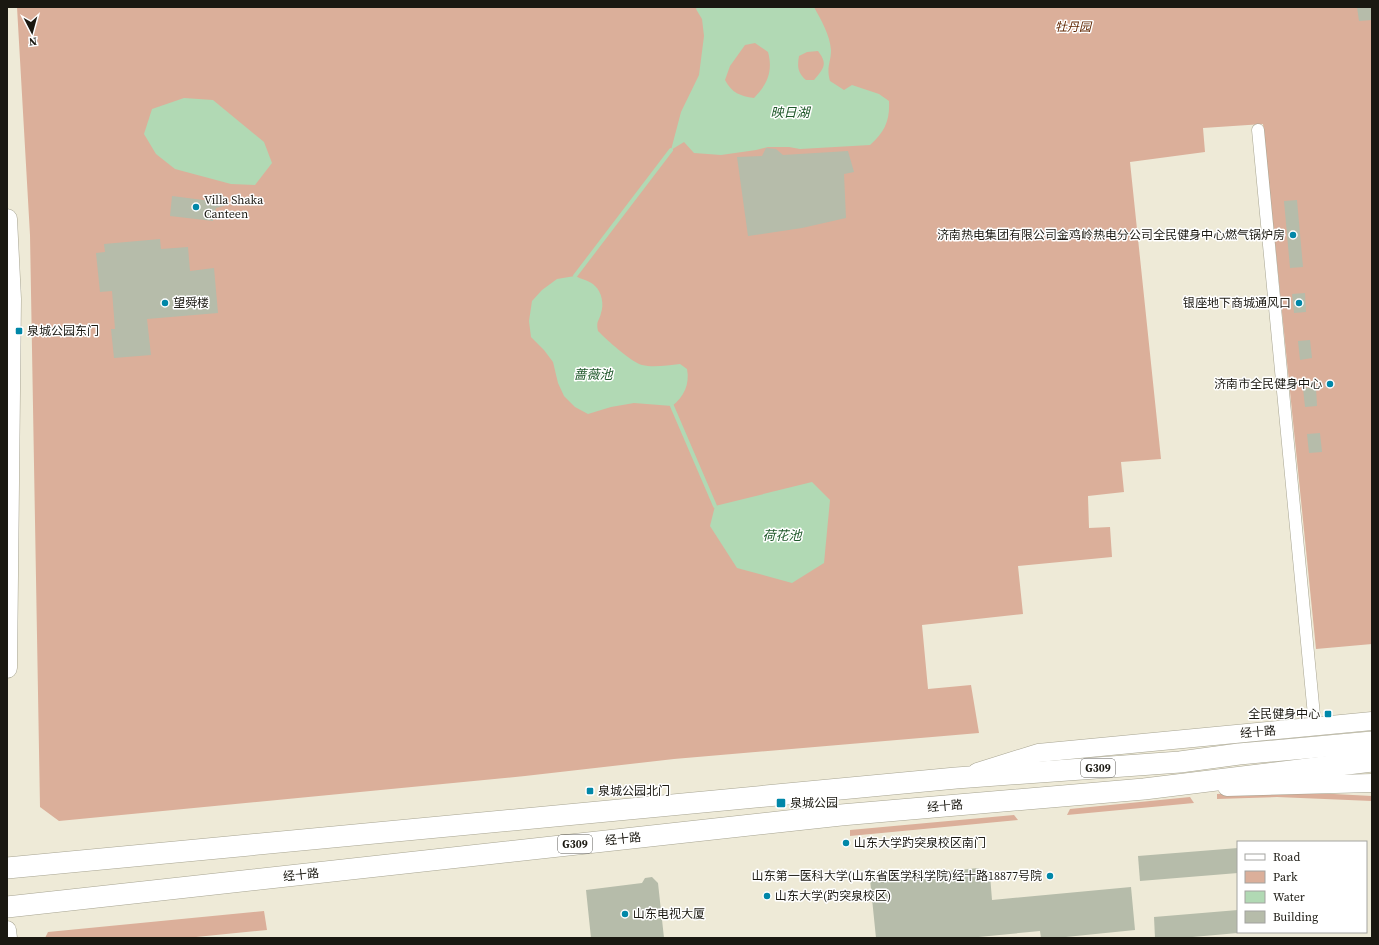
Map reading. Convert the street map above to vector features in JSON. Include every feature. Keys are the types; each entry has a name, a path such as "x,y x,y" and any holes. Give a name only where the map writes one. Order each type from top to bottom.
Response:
{"highway":[{"name":"经十路","path":"7,868 956,778 1180,762 1239,754 1372,742"},
{"name":"经十路","path":"7,907 841,815 1144,789 1372,761"}],"main road":[{"path":"7,219 9,293 9,543 7,668"},
{"name":"经十路","path":"956,778 1038,753 1372,721"},
{"name":"经十路","path":"1144,789 1372,783"},
{"path":"7,930 8,938"}],"street":[{"path":"1258,130 1315,726"}],"green space":[{"name":"牡丹园","path":"17,7 1372,7 1372,644 1316,649 1263,124 1203,128 1205,152 1130,162 1161,459 1121,462 1124,492 1088,496 1089,528 1110,527 1112,557 1018,566 1023,614 922,625 928,689 971,685 979,733 674,759 525,776 59,821 40,807 30,235"},
{"path":"1276,791 1372,796 1372,801 1277,797 1217,799 1217,794"},
{"path":"1190,797 1194,803 1067,815 1070,809"},
{"path":"1014,815 1018,820 850,836 850,830"},
{"path":"264,911 267,930 186,938 45,938 48,932"}],"water":[{"name":"映日湖","path":"697,7 814,7 829,39 831,54 828,72 830,81 844,90 852,85 879,94 889,101 889,114 883,130 870,145 800,149 789,147 768,147 721,155 694,153 684,142 671,150 681,112 699,75 704,36 702,19 696,9","holes":["755,43 768,52 770,65 766,82 754,98 737,93 725,80 730,66 745,45","818,51 823,59 824,66 814,80 806,80 801,75 799,70 799,56 807,52"]},
{"path":"184,98 213,100 264,142 272,163 255,185 231,184 175,169 156,154 144,134 152,109"},
{"name":"蔷薇池","path":"575,276 593,284 599,292 602,299 602,310 597,327 598,331 619,350 632,360 642,365 656,366 680,364 687,369 688,380 685,390 680,399 672,406 634,403 611,407 588,414 575,407 564,396 558,383 553,362 531,337 529,321 532,301 542,290 557,279"},
{"name":"荷花池","path":"812,482 830,500 824,563 792,583 737,568 710,526 715,506"}],"building":[{"path":"1357,7 1372,7 1372,20 1359,21"},
{"path":"766,148 776,149 783,155 848,151 854,172 844,174 846,218 802,228 748,236 737,157 762,156"},
{"name":"Villa Shaka Canteen","path":"220,193 226,198 224,206 216,208 213,221 170,216 172,196 211,201 211,195"},
{"path":"1297,200 1303,267 1290,268 1284,201"},
{"name":"望舜楼","path":"160,239 161,249 188,247 190,271 214,268 218,313 147,319 151,355 114,358 111,329 115,329 112,291 100,292 96,253 105,252 104,244"},
{"name":"银座地下商城通风口","path":"1305,293 1306,312 1294,313 1292,294"},
{"name":"银座地下商城通风口","path":"1310,340 1312,358 1300,360 1298,341"},
{"path":"1316,387 1317,406 1305,407 1303,388"},
{"path":"1320,433 1322,452 1309,453 1307,434"},
{"path":"1237,848 1237,873 1140,881 1138,856"},
{"path":"978,868 990,875 992,900 1131,887 1135,930 1056,938 1041,938 1040,931 968,938 876,938 870,879"},
{"name":"山东电视大厦","path":"652,877 658,883 664,938 591,938 586,890 642,883 645,878"},
{"path":"1237,910 1238,933 1181,938 1155,938 1154,917"}],"waterway":[{"path":"575,276 671,150"},
{"path":"672,406 715,506"}],"place":[{"name":"Villa Shaka Canteen","path":"196,207"},
{"name":"济南热电集团有限公司金鸡岭热电分公司全民健身中心燃气锅炉房","path":"1293,235"},
{"name":"望舜楼","path":"165,303"},
{"name":"银座地下商城通风口","path":"1299,303"},
{"name":"泉城公园东门","path":"19,331"},
{"name":"济南市全民健身中心","path":"1330,384"},
{"name":"全民健身中心","path":"1328,714"},
{"name":"泉城公园北门","path":"590,791"},
{"name":"泉城公园","path":"781,803"},
{"name":"山东大学趵突泉校区南门","path":"846,843"},
{"name":"山东第一医科大学(山东省医学科学院)经十路18877号院","path":"1050,876"},
{"name":"山东大学(趵突泉校区)","path":"767,896"},
{"name":"山东电视大厦","path":"625,914"}]}
